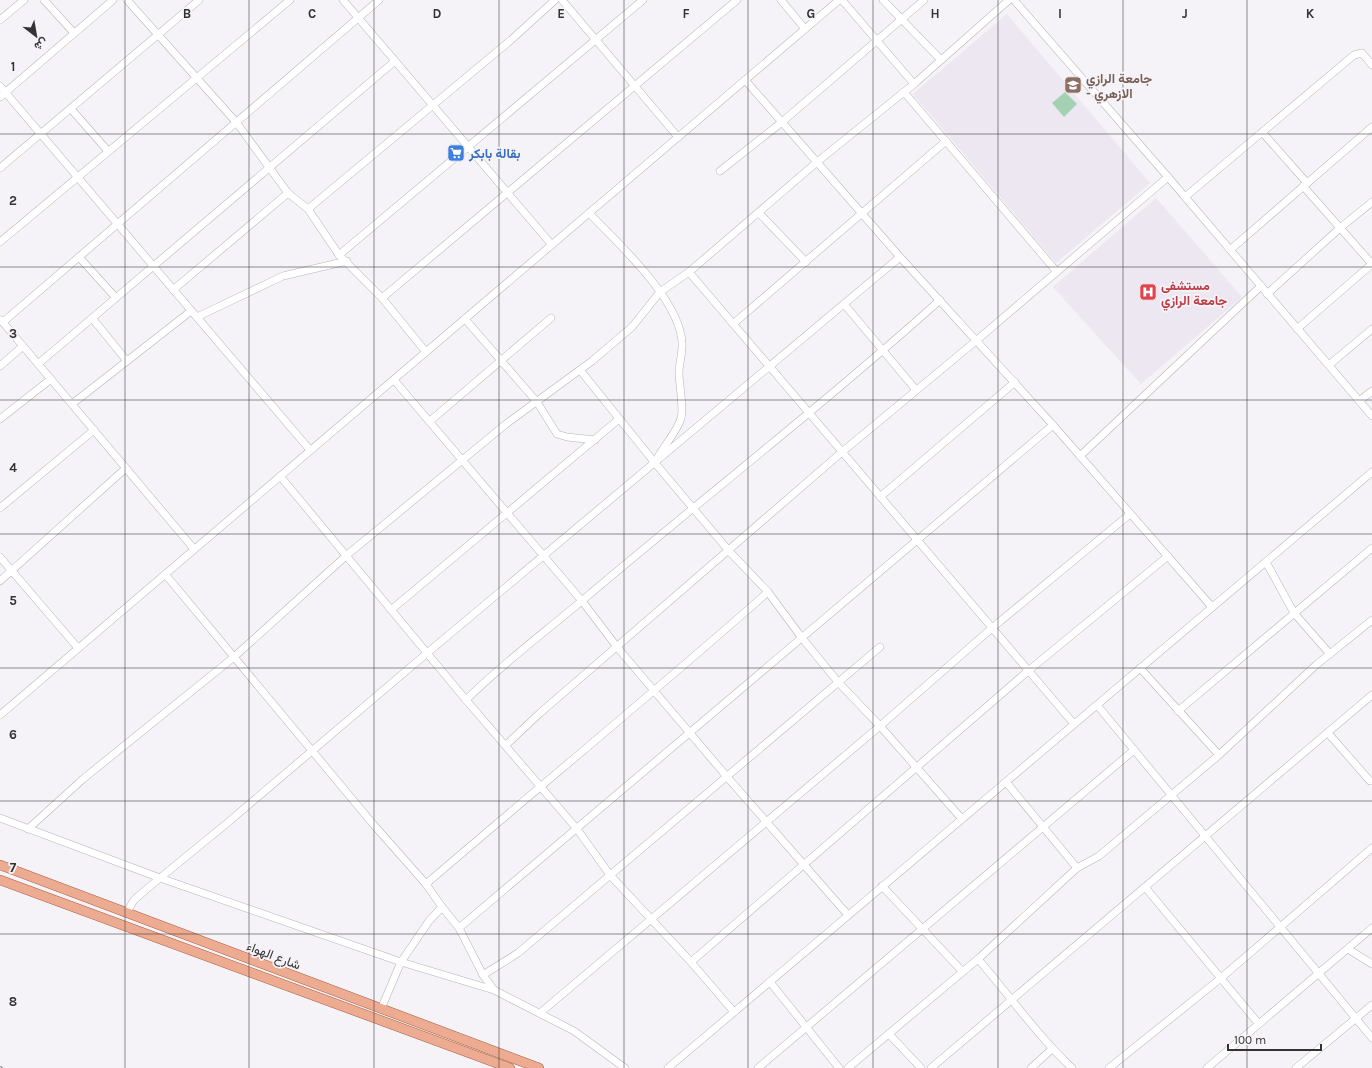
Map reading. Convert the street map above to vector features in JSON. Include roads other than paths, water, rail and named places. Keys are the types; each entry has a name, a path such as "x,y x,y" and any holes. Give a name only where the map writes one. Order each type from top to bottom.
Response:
{"main road":[{"name":"شارع الهواء","path":"0,865 539,1068"},
{"name":"شارع الهواء","path":"0,880 510,1068"}],"street":[{"path":"0,20 24,0"},
{"path":"44,0 74,33"},
{"path":"3,94 113,0"},
{"path":"127,0 236,122 288,193 308,209 339,255 347,261 382,298 426,352"},
{"path":"0,168 199,0"},
{"path":"0,242 290,0"},
{"path":"343,0 552,245"},
{"path":"194,549 1,320 79,257 379,0"},
{"path":"308,209 432,104 511,40 555,0"},
{"path":"562,0 678,137"},
{"path":"339,255 643,0"},
{"path":"382,298 737,0"},
{"path":"781,0 805,29"},
{"path":"0,715 465,318 841,0 914,84"},
{"path":"883,0 941,60"},
{"path":"720,171 782,122 924,0"},
{"path":"28,829 83,779 234,657 346,555 462,459 506,424 580,370 632,327 660,292 688,272 817,162 914,84 1010,0"},
{"path":"1014,0 1168,177 1372,416"},
{"path":"1185,197 1357,53 1362,53 1372,65"},
{"path":"38,364 154,267 394,61"},
{"path":"745,80 900,257 1015,382 1212,607"},
{"path":"0,86 3,94 40,134 310,450"},
{"path":"904,92 1057,272"},
{"path":"71,108 108,152"},
{"path":"1230,250 1372,127"},
{"path":"1262,132 1340,228 1372,264 1297,329"},
{"path":"733,324 946,141"},
{"path":"506,745 540,713 705,569 729,551 842,452 977,340 1168,177"},
{"path":"173,290 288,193"},
{"path":"1267,294 1340,228 1372,202"},
{"path":"589,213 633,258 660,292 672,308 680,331 682,343 679,372 682,418 655,463"},
{"path":"759,213 806,262"},
{"path":"79,257 116,298"},
{"path":"127,912 134,900 900,257"},
{"path":"197,317 283,276 347,261"},
{"path":"688,272 1074,724"},
{"path":"1080,456 1261,286"},
{"path":"466,700 522,648 582,601 662,533 884,351 940,300"},
{"path":"844,304 916,390"},
{"path":"72,404 192,311"},
{"path":"92,318 127,361"},
{"path":"465,318 537,402 557,434 567,437 595,440"},
{"path":"430,421 551,318"},
{"path":"1329,365 1372,329"},
{"path":"0,366 23,346"},
{"path":"580,370 655,463 729,551 768,592 802,638 838,682 880,726 962,819"},
{"path":"0,419 50,379"},
{"path":"394,380 582,601 617,646 726,777 848,915"},
{"path":"880,497 1015,382"},
{"path":"1359,401 1372,391"},
{"path":"391,610 506,512 619,419"},
{"path":"459,928 578,829 1053,425"},
{"path":"0,508 94,430"},
{"path":"0,581 126,468"},
{"path":"668,1068 1372,472"},
{"path":"280,476 426,654 578,829 610,875 691,962 734,1012"},
{"path":"540,1013 880,726 992,628 1130,514"},
{"path":"1178,711 1372,548"},
{"path":"691,962 1028,671 1168,556"},
{"path":"0,557 78,648"},
{"path":"1266,562 1294,613 1330,654"},
{"path":"166,574 373,824 426,884 459,928 483,975 494,990"},
{"path":"426,884 541,786 655,692 768,592"},
{"path":"848,1068 978,959 1077,868 1099,856 1218,755 1330,654 1372,620"},
{"path":"483,975 518,953 880,647"},
{"path":"1140,668 1218,755"},
{"path":"931,1068 1372,695"},
{"path":"1097,705 1372,1038"},
{"path":"1328,733 1370,781"},
{"path":"758,1068 1134,750"},
{"path":"1006,782 1077,868"},
{"path":"0,818 160,878 401,962 494,990 574,1031 625,1068"},
{"path":"1109,1068 1221,978 1372,848"},
{"path":"882,886 962,971"},
{"path":"1145,888 1258,1023"},
{"path":"382,1009 401,962 429,921 442,907"},
{"path":"1207,1068 1258,1023 1372,928"},
{"path":"1348,949 1372,964"},
{"path":"978,959 1013,999 1052,1049 1072,1068"},
{"path":"770,982 839,1068"},
{"path":"1296,1068 1372,1005"},
{"path":"888,1034 921,1068"},
{"path":"1031,1068 1052,1049"}],"place":[{"name":"جامعة الرازي - الازهري","path":"1073,85"},
{"name":"بقالة بابكر","path":"456,153"},
{"name":"مستشفى جامعة الرازي","path":"1148,292"}]}
